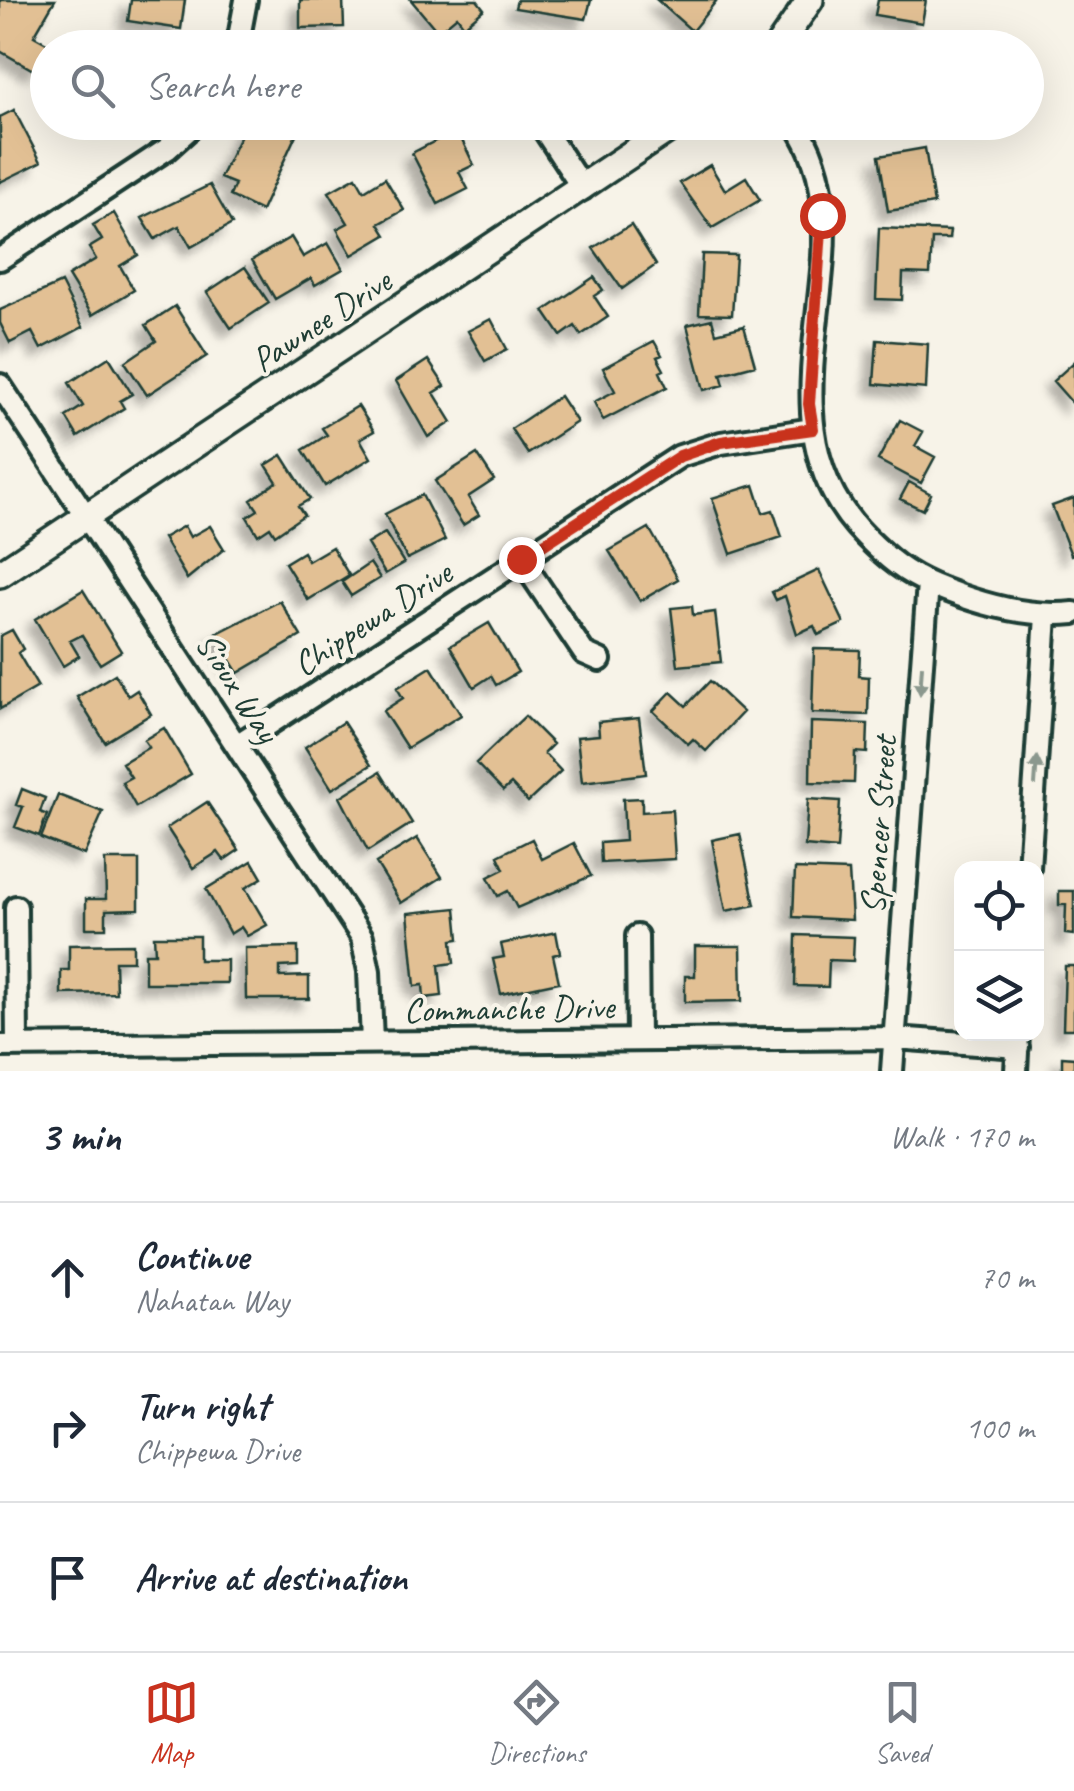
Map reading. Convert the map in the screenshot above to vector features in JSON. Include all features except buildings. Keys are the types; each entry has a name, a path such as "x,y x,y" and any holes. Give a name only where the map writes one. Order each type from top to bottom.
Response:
{"street":[{"path":"240,30 246,0"},
{"path":"789,30 810,0"},
{"path":"0,260 177,140"},
{"path":"551,140 583,189"},
{"name":"Pawnee Drive","path":"0,574 654,140"},
{"path":"801,140 819,183 822,215 809,404 827,485 846,518 900,571 959,596 1046,616 1074,613"},
{"name":"Sioux Way","path":"0,385 362,936 370,971 372,1042"},
{"name":"Chippewa Drive","path":"237,745 680,456 721,442 813,429"},
{"path":"521,559 584,653 600,660"},
{"name":"Spencer Street","path":"892,1071 928,583"},
{"path":"1029,861 1046,616"},
{"path":"8,1046 16,907"},
{"path":"637,936 638,1039"},
{"name":"Commanche Drive","path":"8,1046 954,1039"},
{"path":"1016,1071 1018,1041"}],"route":[{"path":"521,559 680,456 721,442 813,429 809,404 822,215"}]}
